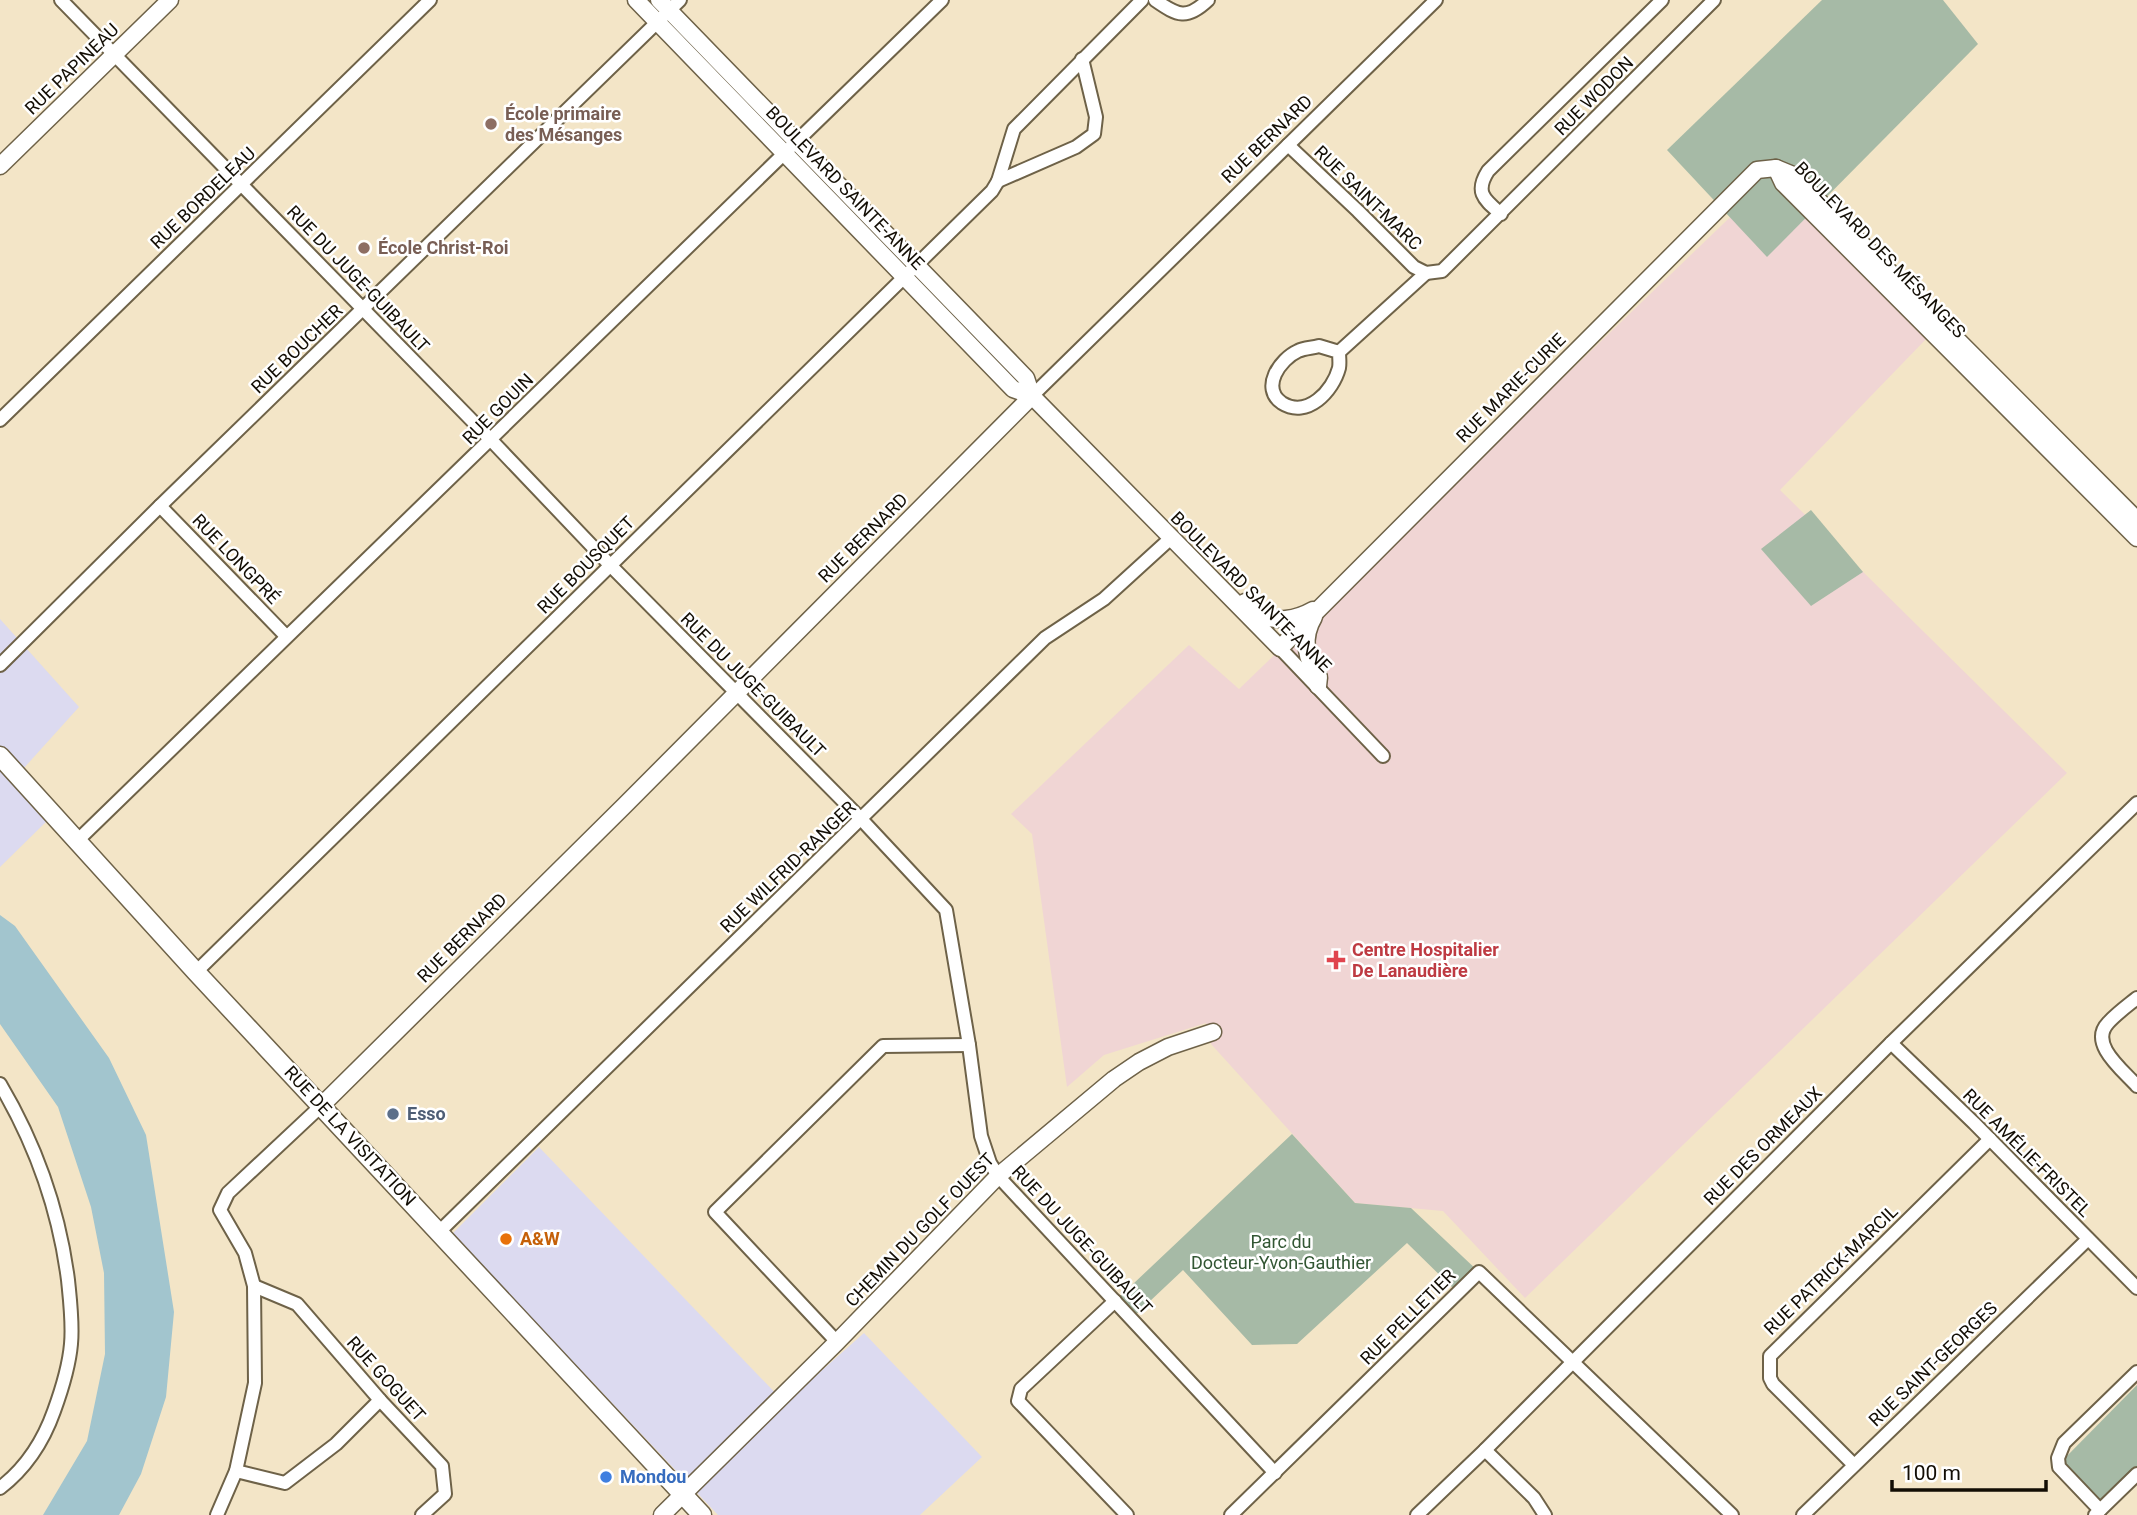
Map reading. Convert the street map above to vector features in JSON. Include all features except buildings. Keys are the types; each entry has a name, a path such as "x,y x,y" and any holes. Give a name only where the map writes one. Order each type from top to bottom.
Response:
{"main road":[{"name":"RUE DE LA VISITATION","path":"0,756 196,972 702,1515"}],"street":[{"name":"RUE DU JUGE-GUIBAULT","path":"61,0 861,819 946,910 981,1136 990,1163 998,1176 1275,1473"},
{"name":"RUE PAPINEAU","path":"0,166 170,0"},
{"name":"RUE BORDELEAU","path":"0,420 430,0"},
{"name":"BOULEVARD SAINTE-ANNE","path":"636,0 666,8 796,140 909,270"},
{"name":"RUE GOUIN","path":"77,841 942,0"},
{"name":"RUE BOUSQUET","path":"196,972 992,191 998,181 1014,129 1142,0"},
{"path":"1155,0 1173,12 1187,14 1196,11 1208,0"},
{"name":"RUE BERNARD","path":"321,1105 1032,396 1436,0"},
{"name":"RUE WODON","path":"1501,214 1483,199 1481,188 1488,171 1662,0"},
{"name":"RUE WODON","path":"1339,352 1426,273 1442,271 1711,1"},
{"name":"BOULEVARD SAINTE-ANNE","path":"666,8 783,152 1026,378 1032,396 1318,686 1383,756"},
{"name":"RUE BOUCHER","path":"0,665 363,310 666,8"},
{"name":"RUE BOUSQUET","path":"998,181 1076,147 1094,134 1096,117 1082,59"},
{"name":"RUE SAINT-MARC","path":"1288,145 1414,267 1426,273"},
{"name":"BOULEVARD DES MÉSANGES","path":"1776,168 1793,175 2137,520"},
{"name":"BOULEVARD DES MÉSANGES","path":"1776,168 1783,183 2137,538"},
{"name":"RUE MARIE-CURIE","path":"1280,648 1757,170 1776,168"},
{"path":"1319,346 1339,352 1339,367 1333,381 1315,403 1298,407 1282,403 1274,393 1272,380 1276,372 1285,360 1298,351 1319,346"},
{"name":"RUE LONGPRÉ","path":"160,506 286,636"},
{"name":"RUE WILFRID-RANGER","path":"439,1233 1045,638 1104,599 1171,538"},
{"path":"1223,591 1249,604 1258,613 1277,620 1298,617 1323,603"},
{"path":"1318,686 1320,677 1310,666 1307,640 1309,625 1323,603"},
{"name":"RUE DES ORMEAUX","path":"1417,1515 1891,1043 2137,803"},
{"path":"2137,998 2105,1025 2102,1036 2103,1048 2137,1086"},
{"name":"CHEMIN DU GOLF OUEST","path":"662,1515 837,1342 998,1176 1114,1079 1139,1062 1168,1047 1213,1032"},
{"name":"RUE AMÉLIE-FRISTEL","path":"1891,1043 2137,1288"},
{"path":"837,1342 715,1212 883,1046 969,1045"},
{"path":"0,1084 43,1170 63,1243 72,1343 65,1382 41,1440 23,1468 0,1489"},
{"path":"217,1515 236,1471 255,1383 254,1286 245,1253 220,1210 228,1193 321,1105"},
{"name":"RUE PATRICK-MARCIL","path":"1854,1465 1773,1384 1770,1378 1770,1356 1990,1139"},
{"name":"RUE SAINT-GEORGES","path":"1803,1515 2088,1238"},
{"name":"RUE PELLETIER","path":"1231,1515 1479,1272 1732,1515"},
{"name":"RUE GOGUET","path":"254,1286 297,1304 380,1400 442,1466 444,1494 422,1515"},
{"path":"1115,1301 1020,1389 1018,1401 1127,1515"},
{"path":"2137,1372 2064,1443 2058,1458 2059,1467 2098,1513 2137,1474"},
{"path":"236,1471 285,1483 336,1444 380,1400"},
{"path":"1485,1450 1534,1498 1545,1515"}],"shaded area":[{"path":"1773,176 1929,336 1780,490 2067,773 1525,1298 1443,1211 1355,1203 1211,1044 1206,1023 1104,1055 1067,1087 1032,834 1011,814 1189,645 1239,689"},
{"path":"0,619 79,707 14,779 49,819 0,867"},
{"path":"0,915 15,926 109,1058 146,1135 174,1312 166,1397 141,1474 119,1515 43,1515 87,1441 105,1354 104,1273 91,1207 58,1107 0,1024"},
{"path":"539,1147 785,1403 864,1333 982,1457 920,1515 718,1515 452,1234"}],"green space":[{"path":"1822,0 1943,0 1978,44 1767,257 1667,150"},
{"path":"1811,510 1863,572 1811,606 1761,549"},
{"name":"Parc du Docteur-Yvon-Gauthier","path":"1292,1134 1355,1203 1411,1208 1479,1272 1458,1293 1407,1243 1297,1344 1252,1345 1183,1270 1131,1319 1115,1301"},
{"path":"2137,1385 2137,1467 2101,1504 2060,1463"}],"place":[{"name":"École primaire des Mésanges","path":"491,124"},
{"name":"École Christ-Roi","path":"364,248"},
{"name":"Centre Hospitalier De Lanaudière","path":"1336,960"},
{"name":"Esso","path":"393,1114"},
{"name":"A&W","path":"506,1239"},
{"name":"Mondou","path":"606,1477"}]}
